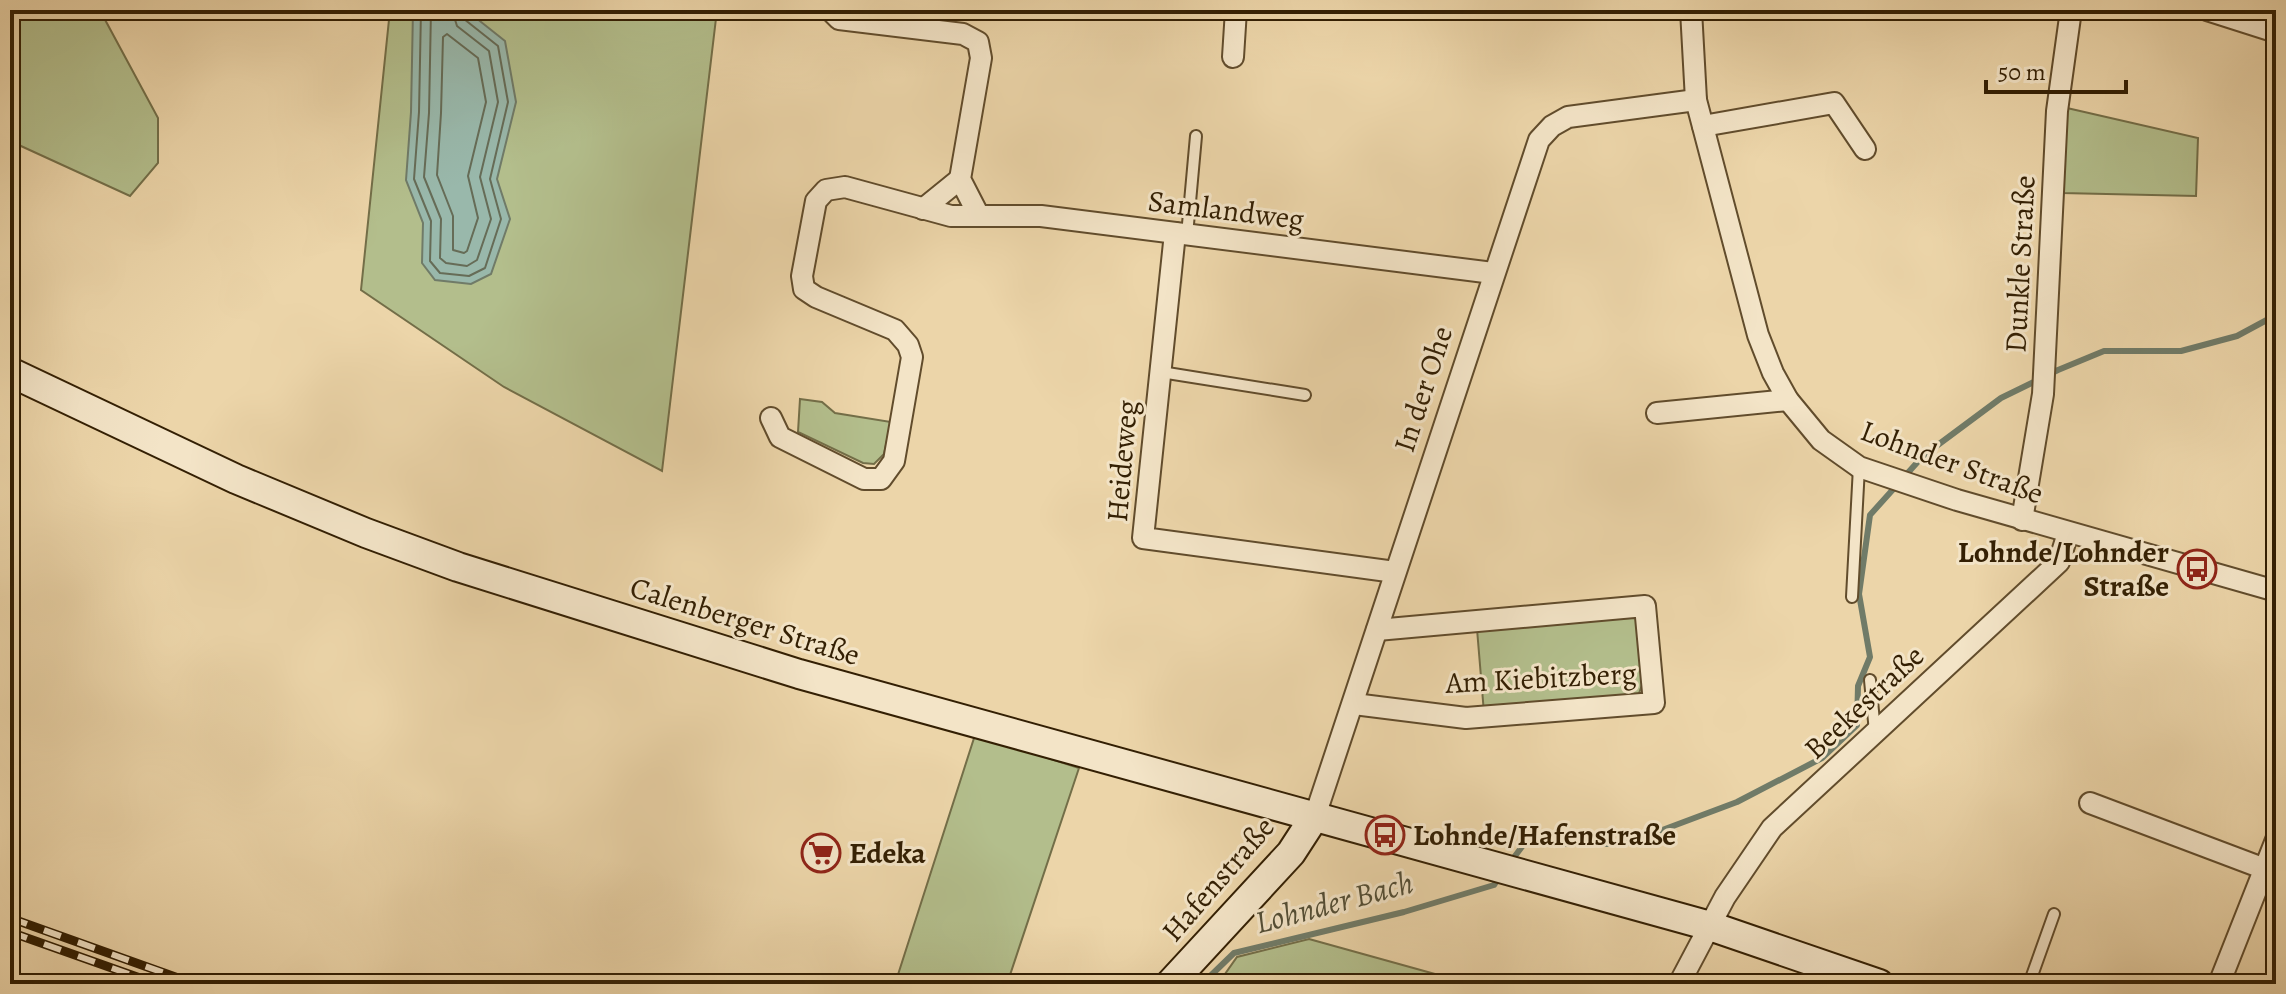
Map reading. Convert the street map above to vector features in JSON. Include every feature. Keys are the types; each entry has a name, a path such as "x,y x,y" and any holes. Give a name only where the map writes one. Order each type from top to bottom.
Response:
{"street":[{"path":"830,10 839,19 963,34 978,42 981,58 960,179 979,216"},
{"path":"1233,57 1236,10"},
{"name":"Lohnder Straße","path":"1691,10 1696,100 1758,335 1788,400 1821,440 1859,467 1889,477 2022,520 2276,591"},
{"name":"Dunkle Straße","path":"2022,520 2043,394 2057,111 2071,10"},
{"path":"2207,10 2276,32"},
{"name":"In der Ohe","path":"1315,816 1539,140 1552,126 1568,117 1696,100"},
{"path":"1703,126 1834,103 1865,149"},
{"path":"923,209 960,179"},
{"name":"Samlandweg","path":"771,418 780,437 864,479 881,479 894,461 912,357 908,345 895,330 804,289 802,276 816,201 826,190 845,187 951,216 1041,216 1493,273"},
{"name":"Heideweg","path":"1181,234 1161,372 1143,538 1395,572"},
{"name":"Calenberger Straße","path":"10,372 236,479 458,567 799,674 1710,926"},
{"path":"1657,413 1788,400"},
{"name":"Beekestraße","path":"1679,984 1725,897 1772,828 2059,562 2068,533"},
{"name":"Am Kiebitzberg","path":"1354,704 1466,718 1654,703 1645,606 1377,630"},
{"path":"2090,803 2265,869"},
{"name":"Hafenstraße","path":"1170,984 1291,853 1315,816"},
{"path":"2219,984 2276,840"},
{"path":"1710,926 1879,984"}],"lane":[{"path":"1181,234 1196,136"},
{"path":"1161,372 1305,395"},
{"path":"1852,597 1859,467"},
{"path":"1870,680 1875,732"},
{"path":"2029,984 2054,914"}],"green space":[{"path":"10,10 96,10 103,16 158,118 158,163 130,196 10,141"},
{"path":"390,10 717,10 662,471 504,387 361,290"},
{"path":"2067,108 2198,138 2196,196 2062,193"},
{"path":"800,399 822,402 835,413 891,422 884,454 874,464 863,463 798,432"},
{"path":"1637,617 1643,682 1637,699 1484,713 1477,629"},
{"path":"975,735 1079,768 1007,984 895,984"},
{"path":"1309,939 1471,984 1218,984 1237,957"}],"water":[{"path":"413,10 466,10 505,41 516,102 497,179 510,219 491,274 471,284 435,280 422,263 423,223 406,180"}],"waterway":[{"name":"Lohnder Bach","path":"1905,476 1923,456 2001,398 2058,370 2104,351 2181,351 2237,336 2276,315"},
{"name":"Lohnder Bach","path":"1509,864 1524,844 1625,844 1737,802 1822,758 1857,725 1858,686 1870,657 1859,594 1870,515 1897,485"},
{"name":"Lohnder Bach","path":"1202,984 1234,953 1404,912 1494,885 1500,876"}],"railway":[{"path":"10,918 195,984"},
{"path":"10,932 157,984"},
{"path":"10,982 15,984"}],"place":[{"name":"Lohnde/Lohnder Straße","path":"2197,569"},
{"name":"Lohnde/Hafenstraße","path":"1385,835"},
{"name":"Edeka","path":"821,853"}]}
